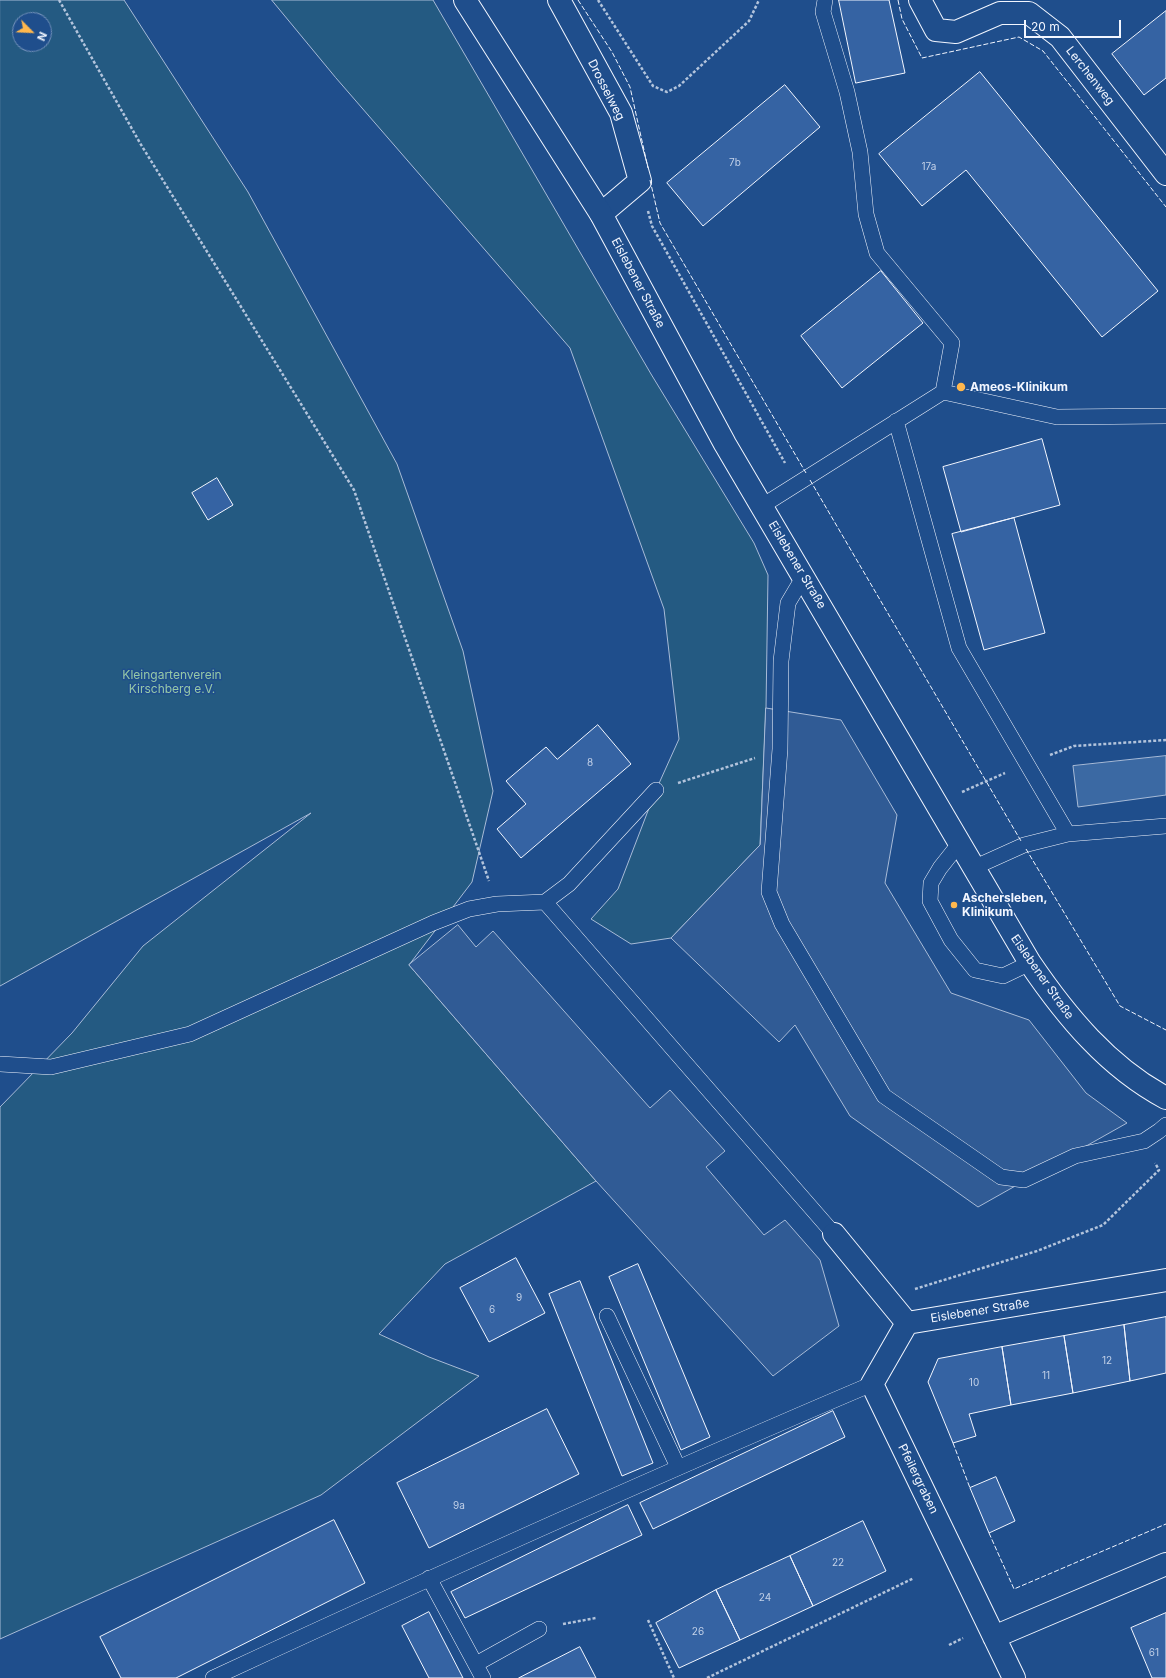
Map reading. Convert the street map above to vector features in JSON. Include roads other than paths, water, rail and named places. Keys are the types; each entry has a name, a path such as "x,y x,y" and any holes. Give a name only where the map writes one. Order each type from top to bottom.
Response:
{"street":[{"name":"Eislebener Straße","path":"465,0 601,214 725,444 804,576 973,868 1030,963 1054,998 1078,1028 1126,1072 1166,1098"},
{"name":"Drosselweg","path":"559,0 620,113 640,181 601,214"},
{"name":"Lerchenweg","path":"920,0 936,30 956,32 1000,13 1029,13 1060,37 1166,174"},
{"path":"1000,13 1016,0"},
{"path":"834,1234 907,1323 872,1384"},
{"name":"Eislebener Straße","path":"907,1323 1166,1280"},
{"name":"Pfeilergraben","path":"872,1384 1014,1678"},
{"path":"994,1638 1166,1564"}],"lane":[{"path":"825,0 823,12 847,92 860,152 866,214 877,253 952,343 944,392"},
{"path":"762,506 944,392 1057,417 1166,416"},
{"path":"896,421 959,648 1068,834"},
{"path":"804,576 788,603 781,661 780,749 769,892 782,924 884,1096 1001,1176 1024,1180 1075,1156 1144,1141 1159,1131 1166,1124"},
{"path":"0,1064 51,1067 190,1034 433,923 469,909 497,904 545,902 569,884 656,790"},
{"path":"973,868 1024,845 1068,834 1166,826"},
{"path":"959,844 940,868 931,883 930,901 951,940 975,970 1003,976 1030,963"},
{"path":"545,902 834,1234"},
{"path":"607,1316 678,1467"},
{"path":"213,1678 429,1578 678,1467 872,1384"},
{"path":"429,1578 483,1678"},
{"path":"476,1664 539,1629"}],"place":[{"name":"Ameos-Klinikum","path":"961,387"},
{"name":"Aschersleben, Klinikum","path":"954,905"}],"park label":[{"name":"Kleingartenverein Kirschberg e.V.","path":"172,682"}]}
